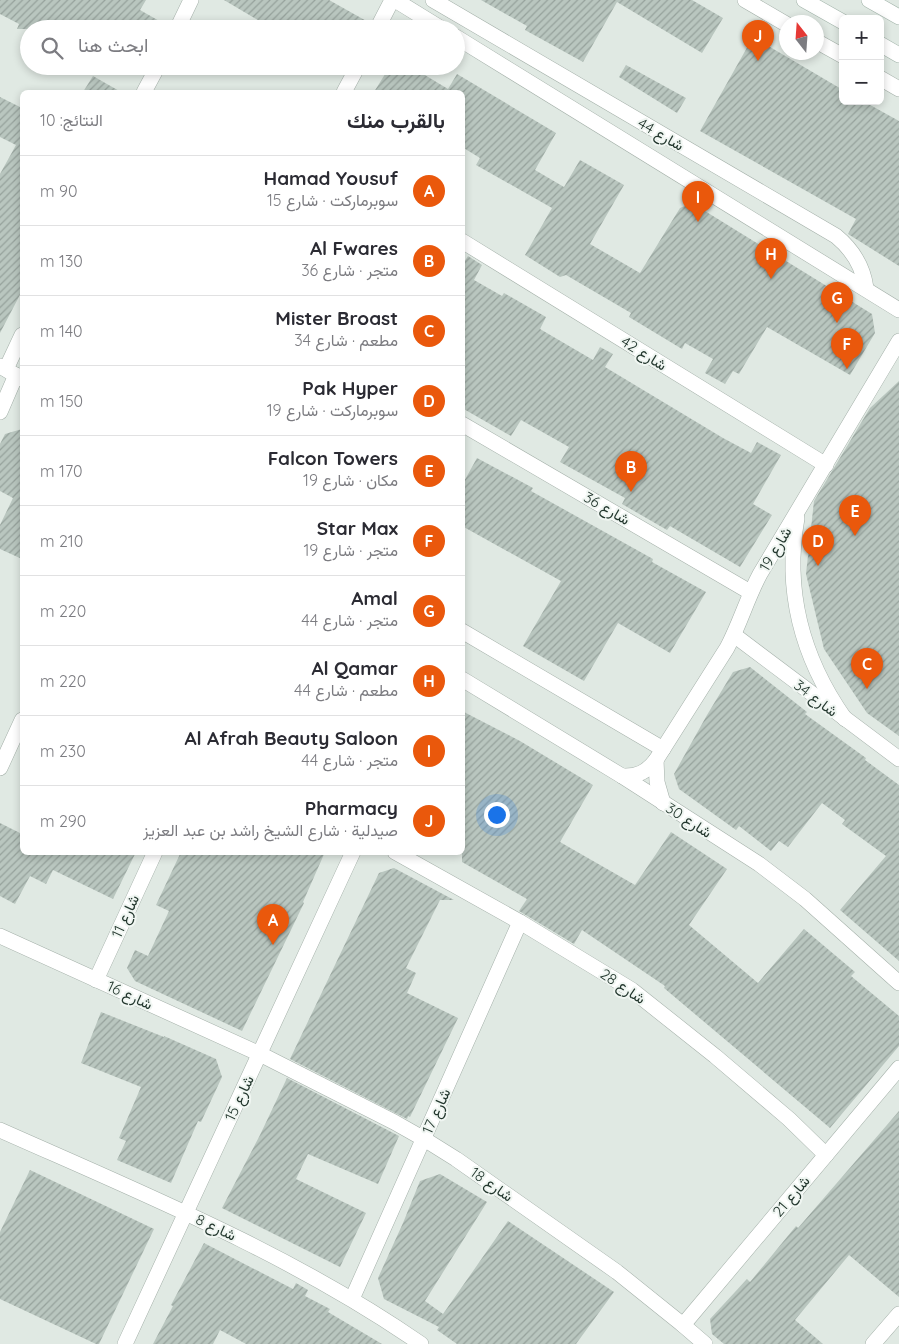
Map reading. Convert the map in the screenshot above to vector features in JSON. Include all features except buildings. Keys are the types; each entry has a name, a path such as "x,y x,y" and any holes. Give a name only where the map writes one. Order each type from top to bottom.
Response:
{"street":[{"path":"181,20 191,0"},
{"path":"382,20 394,0 427,20"},
{"name":"شارع 44","path":"433,0 836,236 848,246 857,259 866,288"},
{"path":"746,0 779,20"},
{"path":"804,0 839,20"},
{"path":"869,0 899,18"},
{"name":"شارع 44","path":"465,43 899,310"},
{"path":"824,45 839,54"},
{"path":"884,46 899,55"},
{"path":"145,90 153,75"},
{"path":"345,90 353,75"},
{"path":"884,80 899,89"},
{"name":"شارع 42","path":"465,243 826,465"},
{"name":"شارع 19","path":"622,776 638,775 645,772 660,754 734,635 750,592 899,341"},
{"path":"0,412 20,342"},
{"name":"شارع 36","path":"465,426 750,592"},
{"path":"799,508 794,533 793,557 796,607 809,654 831,699 845,719"},
{"path":"465,633 485,643 660,754 657,782 663,803"},
{"name":"شارع 34","path":"734,635 899,759"},
{"path":"465,642 485,643"},
{"name":"شارع 30","path":"465,682 622,776 759,864 782,881 899,983"},
{"path":"0,768 20,724"},
{"name":"شارع 11","path":"96,980 154,855"},
{"name":"شارع 15","path":"125,1344 352,855"},
{"name":"شارع 28","path":"400,855 520,922 632,990 715,1056 826,1155"},
{"name":"شارع 17","path":"352,1299 520,922"},
{"name":"شارع 16","path":"0,936 260,1054"},
{"name":"شارع 18","path":"260,1054 424,1139 456,1159 617,1272 683,1324 705,1344"},
{"name":"شارع 21","path":"683,1324 899,1068"},
{"name":"شارع 8","path":"0,1130 186,1213 270,1254 352,1299 422,1344"},
{"path":"873,1344 899,1314"}],"place":[{"name":"Pharmacy","path":"758,61"},
{"name":"Al Afrah Beauty Saloon","path":"698,222"},
{"name":"Al Qamar","path":"771,279"},
{"name":"Amal","path":"837,323"},
{"name":"Star Max","path":"847,369"},
{"name":"Al Fwares","path":"631,492"},
{"name":"Falcon Towers","path":"855,536"},
{"name":"Pak Hyper","path":"818,566"},
{"name":"Mister Broast","path":"867,689"},
{"name":"Hamad Yousuf","path":"273,945"}]}
